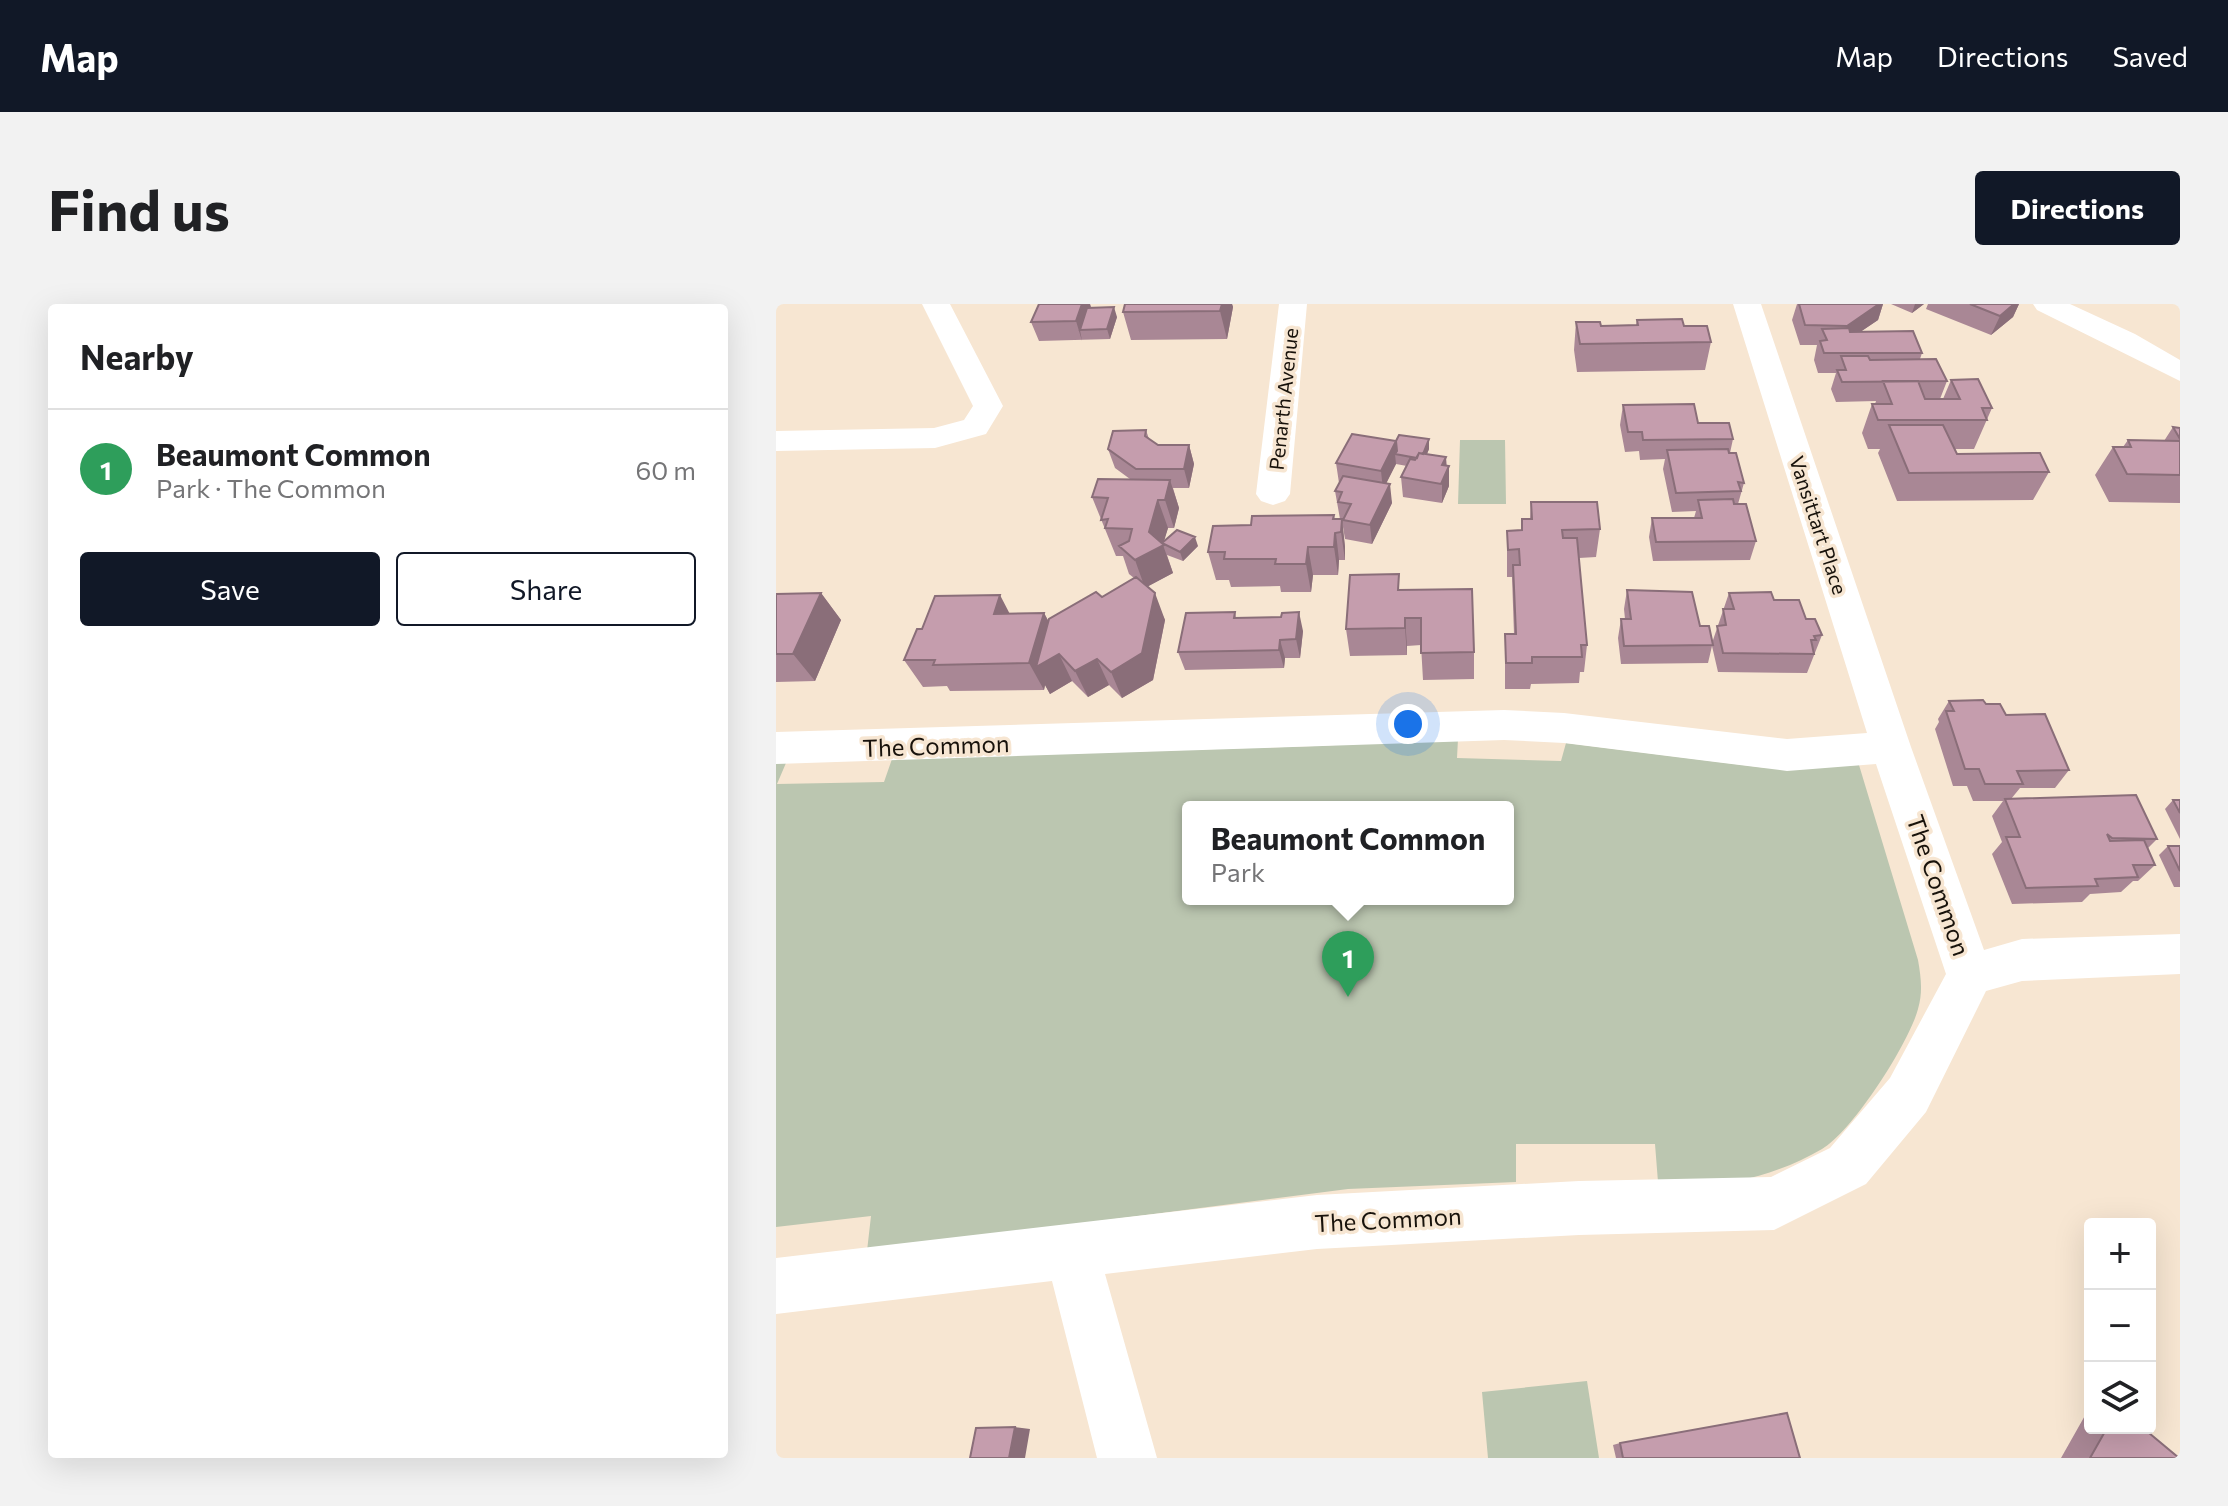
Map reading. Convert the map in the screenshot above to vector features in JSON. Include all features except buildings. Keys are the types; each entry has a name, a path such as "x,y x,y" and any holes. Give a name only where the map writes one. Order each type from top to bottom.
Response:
{"street":[{"path":"776,441 935,438 975,427 988,406 936,304"},
{"name":"Penarth Avenue","path":"1273,494 1293,304"},
{"name":"Vansittart Place","path":"1747,304 1891,747"},
{"path":"2047,304 2125,340 2180,372"},
{"name":"The Common","path":"776,748 1504,725 1564,728 1787,755 1891,747 1970,975 1908,1095 1848,1166 1774,1203 1579,1208 1317,1222 776,1286"},
{"path":"1970,975 2022,960 2180,954"},
{"path":"1072,1252 1127,1458"}],"green space":[{"path":"1460,440 1505,440 1506,504 1458,504"},
{"path":"1458,739 1457,758 1561,761 1566,743 1767,768 1859,765 1918,960 1920,1003 1913,1024 1892,1063 1864,1106 1835,1139 1803,1159 1743,1180 1700,1185 1658,1182 1655,1144 1516,1144 1516,1182 1348,1189 867,1251 871,1216 776,1227 776,763 786,763 777,784 884,782 892,759"},
{"path":"1587,1381 1599,1458 1488,1458 1482,1392"}],"place":[{"name":"Beaumont Common","path":"1348,997"}]}
